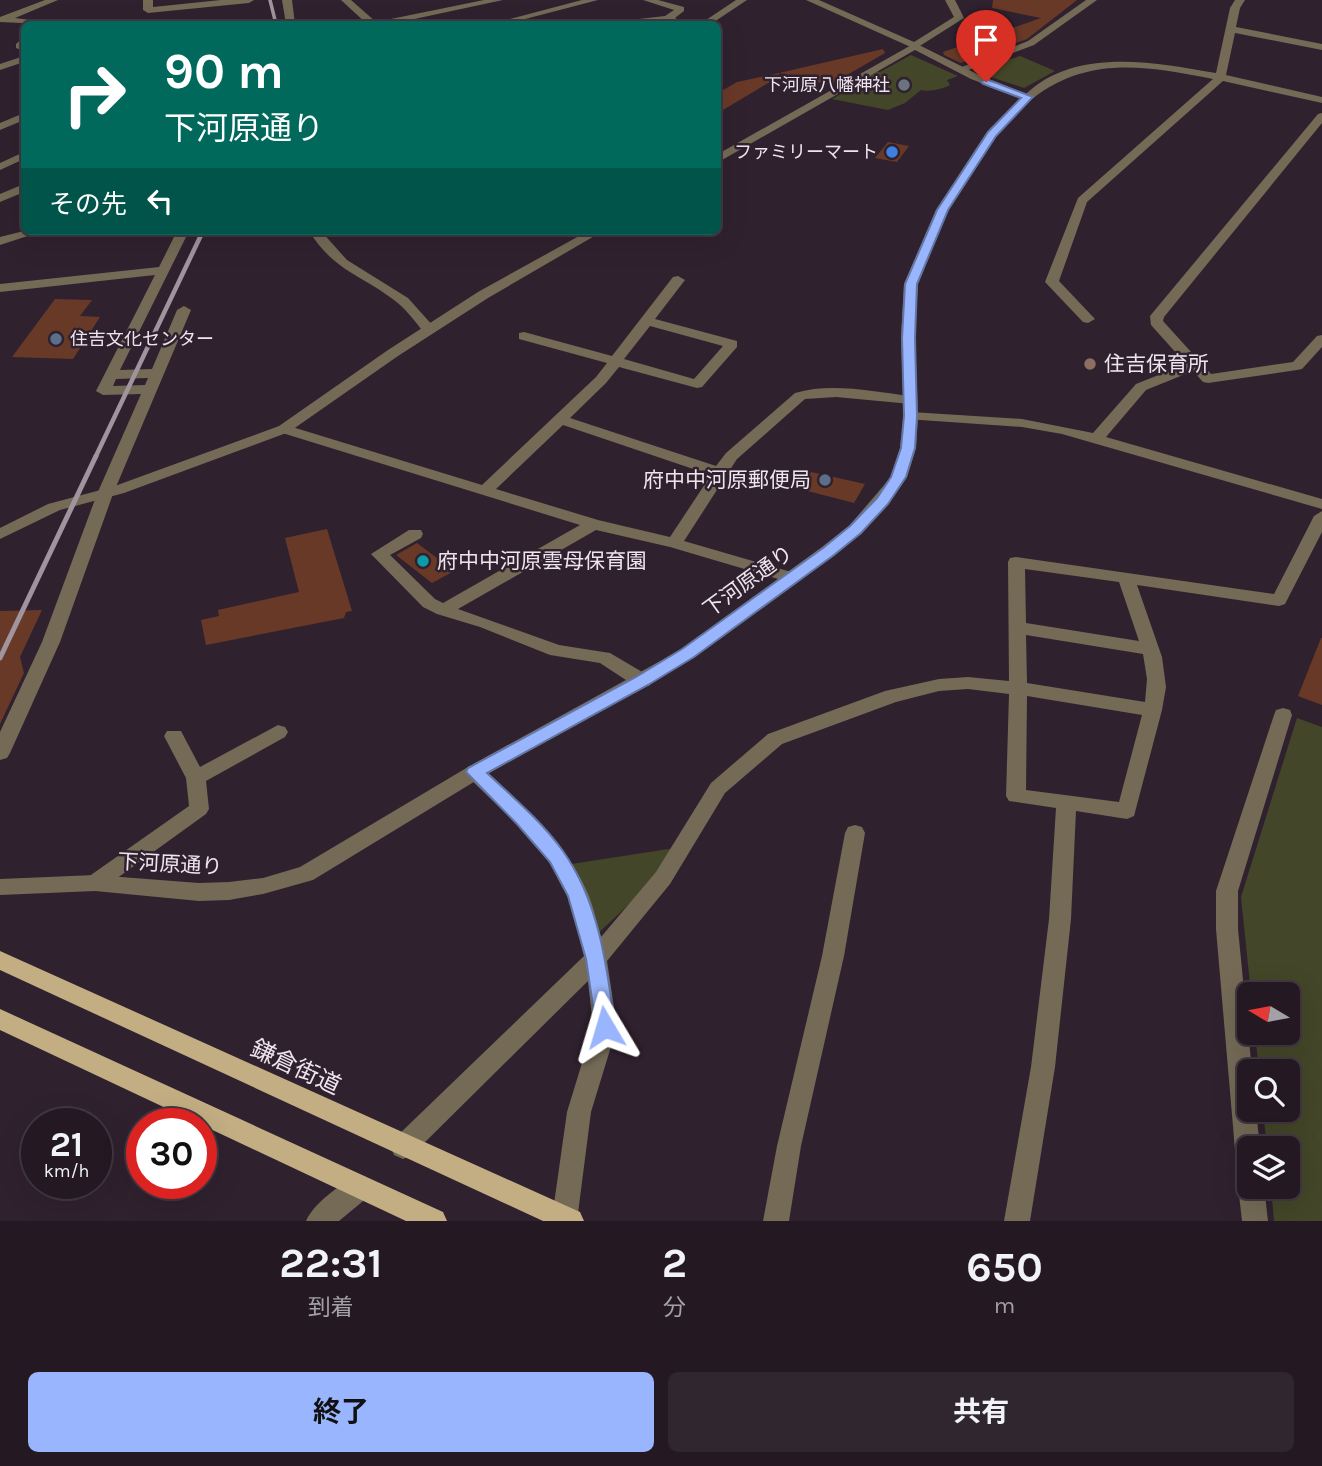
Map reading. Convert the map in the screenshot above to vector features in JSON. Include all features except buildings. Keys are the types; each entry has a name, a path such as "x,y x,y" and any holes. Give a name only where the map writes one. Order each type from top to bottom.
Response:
{"main road":[{"name":"鎌倉街道","path":"0,960 403,1147 568,1220"},
{"path":"0,1019 434,1221"}],"street":[{"path":"1,20 53,0"},
{"path":"148,0 148,10 249,0"},
{"path":"287,0 290,21"},
{"path":"346,0 369,21"},
{"path":"390,21 428,10 497,0 530,17"},
{"path":"511,21 593,0"},
{"path":"648,0 681,9 668,19"},
{"path":"710,21 742,0"},
{"path":"811,0 915,46 959,70 1028,97"},
{"path":"721,156 960,18 950,0"},
{"path":"959,70 1031,43 1092,0"},
{"path":"1088,319 1052,282 1082,201 1220,78 1230,29 1240,0"},
{"path":"1,20 21,22"},
{"path":"649,21 674,21"},
{"path":"1230,29 1322,47"},
{"path":"0,66 21,60"},
{"name":"下河原通り","path":"0,887 96,883 199,892 229,891 306,874 475,772 688,653 855,530 883,501 899,477 908,448 911,408 908,338 911,284 942,210 992,134 1028,97 1064,75 1089,66 1137,66 1220,78 1322,100"},
{"path":"1322,116 1157,316 1156,323 1208,379 1297,366 1322,339"},
{"path":"3,124 21,117"},
{"path":"0,167 21,156"},
{"path":"0,198 21,189"},
{"path":"0,241 22,235"},
{"path":"151,389 103,391 181,235"},
{"path":"316,235 335,260 400,298 429,330"},
{"path":"0,534 54,507 104,494 284,429 483,295 590,235"},
{"path":"0,288 163,270"},
{"path":"485,491 601,380 678,280"},
{"path":"0,753 51,642 104,494 184,310"},
{"path":"524,336 697,384 732,344 646,321"},
{"path":"1096,439 1141,387 1195,365"},
{"path":"111,375 157,373"},
{"path":"674,544 718,472 742,444 805,393 1022,423 1096,439 1322,504"},
{"path":"560,419 718,472"},
{"path":"284,429 594,524 792,578"},
{"path":"1126,579 1157,666 1157,694 1127,811 1016,796 1016,562 1279,600 1322,516"},
{"path":"443,610 594,524"},
{"path":"415,534 379,554 429,603 556,651 604,657 642,681"},
{"path":"1017,628 1151,649"},
{"path":"403,1147 596,959 663,878 718,788 775,739 892,696 939,685 968,683 1018,688 1153,710"},
{"path":"1247,1136 1227,929 1227,891 1283,715"},
{"path":"196,778 278,732"},
{"path":"96,883 199,809 196,778 174,736"},
{"path":"475,772 524,819 556,857 578,896 596,959 605,1027 579,1112 568,1220"},
{"path":"1017,1221 1042,1067 1060,919 1066,802"},
{"path":"776,1221 789,1146 833,956 855,833"},
{"path":"319,1221 359,1188"},
{"path":"1252,1199 1255,1221"}],"green space":[{"path":"911,55 958,76 947,80 950,85 936,90 921,90 905,103 888,110 832,99 860,83 858,80 870,71 880,72"},
{"path":"1020,56 1055,71 1024,88 973,71"},
{"path":"1297,718 1322,727 1322,1221 1274,1221 1272,1199 1300,1199 1300,1136 1266,1136 1264,1122 1300,1122 1300,1059 1258,1059 1256,1045 1300,1045 1300,982 1250,982 1241,897"},
{"path":"675,848 658,877 592,939 565,865"}],"railway":[{"path":"270,0 275,21"},
{"path":"95,458 201,235"},
{"path":"0,658 96,456"}],"place":[{"name":"下河原八幡神社","path":"904,85"},
{"name":"ファミリーマート","path":"892,152"},
{"name":"住吉文化センター","path":"56,339"},
{"name":"住吉保育所","path":"1090,364"},
{"name":"府中中河原郵便局","path":"825,480"},
{"name":"府中中河原雲母保育園","path":"423,561"}],"route":[{"path":"605,1027 596,959 578,896 556,857 524,819 475,772 688,653 855,530 883,501 899,477 908,448 911,416 908,338 911,284 942,210 992,134 1028,97 986,82"}]}
